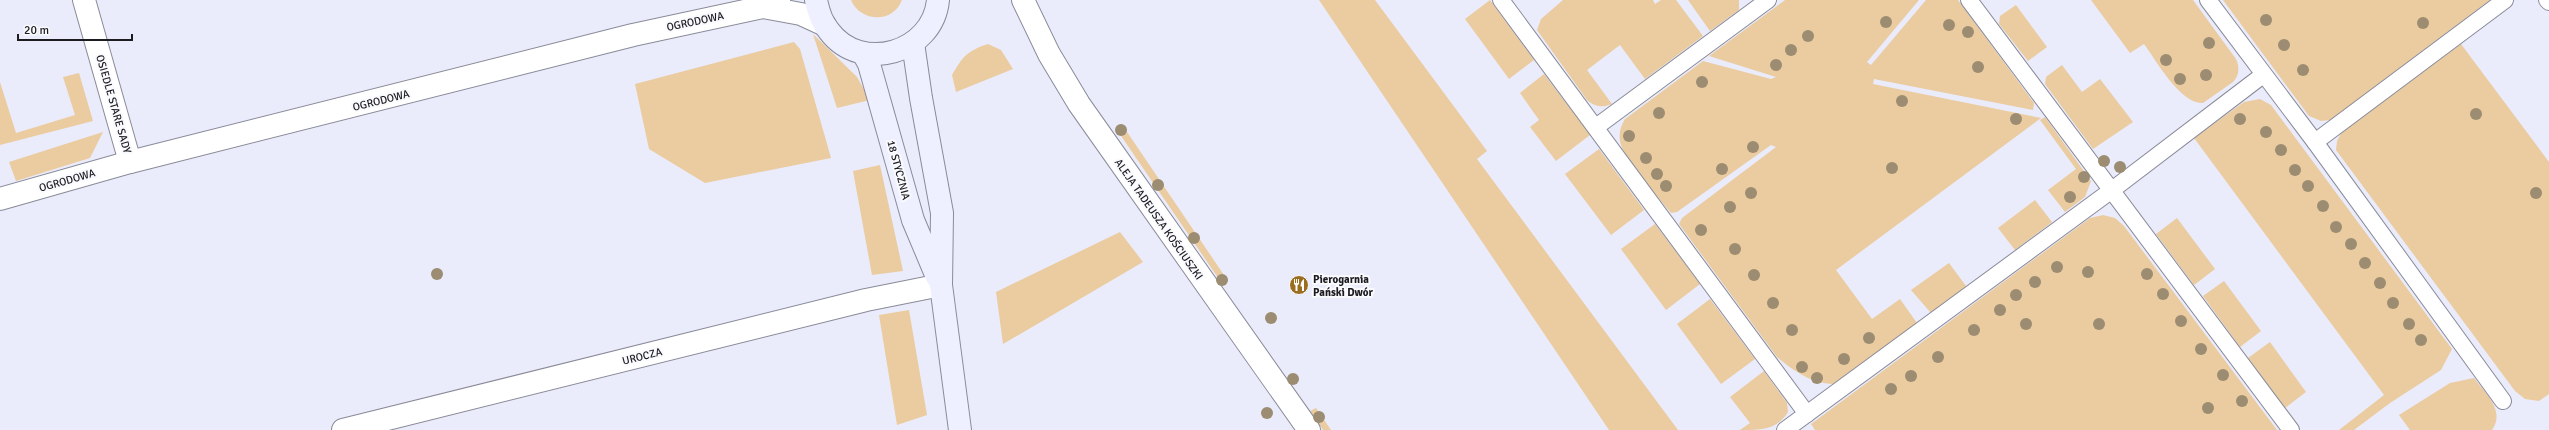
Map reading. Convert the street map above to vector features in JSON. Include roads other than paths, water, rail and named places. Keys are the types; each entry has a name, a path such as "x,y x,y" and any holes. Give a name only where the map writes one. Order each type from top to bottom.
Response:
{"main road":[{"path":"816,0 829,31 844,45 863,53 889,54 913,43 924,33 932,21 938,0"},
{"name":"18 STYCZNIA","path":"913,43 920,98 942,213 941,285 960,430"},
{"name":"18 STYCZNIA","path":"863,53 872,72 913,220 941,285"}],"street":[{"name":"OSIEDLE STARE SADY","path":"84,0 130,162"},
{"name":"ALEJA TADEUSZA KOŚCIUSZKI","path":"1023,0 1049,54 1079,104 1309,430"},
{"name":"OGRODOWA","path":"0,199 130,162 633,35 771,4 826,25"},
{"name":"UROCZA","path":"343,430 866,300 941,285"}],"lane":[{"path":"1501,0 1807,414"},
{"path":"1596,127 1768,0"},
{"path":"1969,0 2291,430"},
{"path":"2208,0 2263,75 2315,142 2503,401"},
{"path":"2315,142 2505,0"},
{"path":"1785,430 2112,190 2263,75"}],"place":[{"name":"Pierogarnia Pański Dwór","path":"1299,285"}]}
